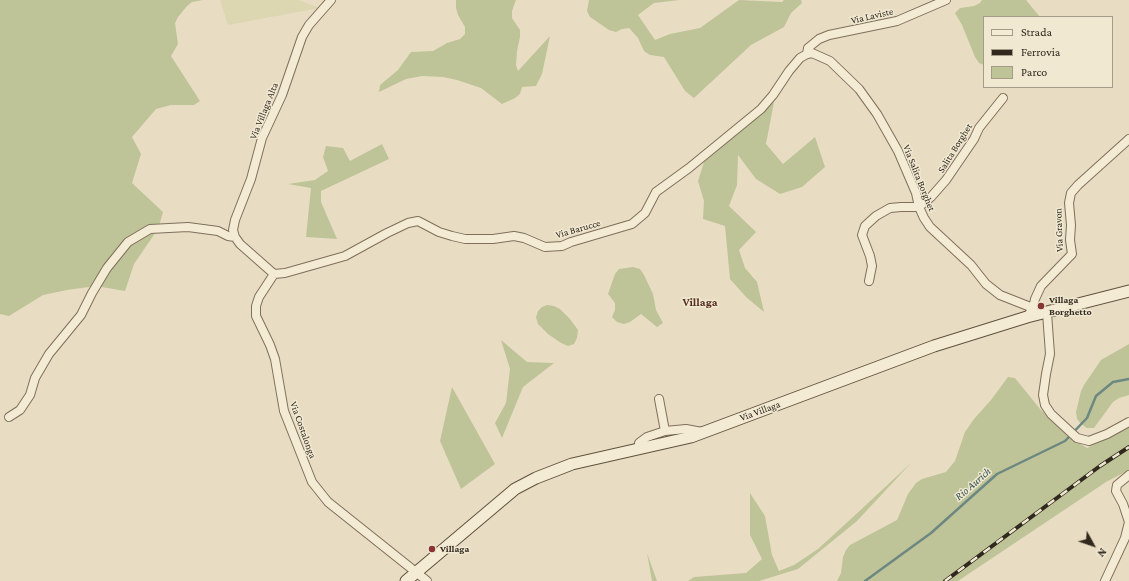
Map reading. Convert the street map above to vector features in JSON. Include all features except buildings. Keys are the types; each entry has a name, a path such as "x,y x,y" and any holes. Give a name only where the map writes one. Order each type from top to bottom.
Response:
{"street":[{"name":"Via Villaga Alta","path":"235,237 235,220 238,208 251,179 262,138 282,95 302,38 309,25 331,0"},
{"name":"Via Laviste","path":"807,54 808,48 819,39 829,35 897,21 946,0"},
{"name":"Via Salita Borghet","path":"807,54 812,53 830,61 859,89 877,114 898,151 916,194 919,207 930,227 971,265 986,284 1000,295 1030,313"},
{"name":"Via Barucce","path":"274,274 285,274 345,256 387,233 408,223 418,221 439,232 452,236 493,239 514,236 524,238 545,247 562,246 632,224 645,213 656,192 689,168 761,109 773,95 788,71 800,58 807,54"},
{"name":"Salita Borghet","path":"919,207 931,197 946,180 974,139 979,128 1003,98"},
{"name":"Via Gravon","path":"1030,313 1041,286 1072,254 1070,240 1071,225 1068,203 1071,193 1129,139"},
{"path":"868,281 872,266 862,235 865,226 876,216 890,208 919,207"},
{"path":"9,417 20,410 24,405 30,395 35,378 49,354 81,315 107,268 128,242 150,229 188,227 218,232 235,237 240,244 274,274"},
{"name":"Via Costalonga","path":"274,274 256,306 256,316 275,359 284,411 312,482 328,502 427,581"},
{"name":"Via Villaga","path":"406,581 515,489 572,464 691,437 934,346 1030,313 1047,313 1129,291"},
{"path":"1047,313 1050,354 1043,395 1045,405 1051,414 1077,438 1089,441 1107,434 1129,422"},
{"path":"658,399 665,431"},
{"path":"638,450 639,443 647,437 665,431 686,429 702,432"},
{"path":"1105,581 1125,538 1129,522 1116,491 1117,485 1129,475"}],"shaded area":[{"path":"220,0 298,0 320,8 228,25"}],"green space":[{"path":"0,0 203,0 192,2 178,17 175,23 178,44 171,56 200,101 194,105 171,105 156,109 132,137 141,154 132,183 163,212 158,229 134,264 125,291 96,286 67,290 43,295 9,316 0,314"},
{"path":"456,0 516,0 512,11 512,18 520,30 516,65 518,71 550,36 542,74 536,86 522,87 520,94 502,104 481,88 443,77 422,76 406,79 379,92 380,85 398,70 411,52 433,51 447,43 460,39 465,34 465,27 456,8"},
{"path":"589,0 679,0 654,3 638,15 655,40 670,34 700,28 739,0 782,2 784,0 801,0 802,3 791,13 784,27 751,45 694,98 685,91 664,57 650,55 644,51 638,38 629,28 616,32 609,30 590,17 587,11"},
{"path":"982,0 1026,0 1039,16 983,16 983,65 979,63 975,57 962,25 955,13 960,8 974,6"},
{"path":"774,102 766,144 783,164 815,137 825,167 802,187 780,194 756,179 738,155 737,185 729,206 756,232 739,250 745,268 757,282 764,312 746,297 730,279 725,226 703,219 704,201 698,181 704,162"},
{"path":"382,144 389,159 321,191 321,202 337,239 306,237 311,188 288,184 315,180 328,171 323,157 326,146 343,148 350,161"},
{"path":"633,267 640,269 653,294 656,310 663,323 657,327 641,314 630,322 624,324 617,322 612,317 615,310 615,303 608,294 615,274 619,269"},
{"path":"547,305 560,309 578,330 577,338 574,344 568,346 561,343 548,334 538,324 536,317 538,311"},
{"path":"501,340 527,362 554,363 523,387 502,438 495,423 506,403 510,369"},
{"path":"1129,344 1129,395 1119,398 1113,402 1094,428 1087,428 1077,419 1076,412 1084,385 1101,360"},
{"path":"1008,377 1015,378 1040,409 1069,437 1087,448 1129,426 1129,470 1106,482 958,581 837,581 841,573 843,557 850,545 897,520 908,494 916,483 922,479 946,472 955,461 965,432"},
{"path":"452,387 495,464 461,489 440,441"},
{"path":"911,463 857,521 798,569 759,581 688,581 694,577 746,573 762,559 750,535 750,493 765,516 772,555 779,571 794,565 818,549"},
{"path":"647,553 657,581 652,581"}],"waterway":[{"name":"Rio Aurich","path":"865,581 931,533 997,474 1065,441 1087,418 1096,396 1113,382 1129,379"}],"railway":[{"path":"945,581 1100,466 1129,447"}],"place":[{"name":"Villaga Borghetto","path":"1041,306"},
{"name":"Villaga","path":"432,549"}],"district":[{"name":"Villaga","path":"700,302"}]}
